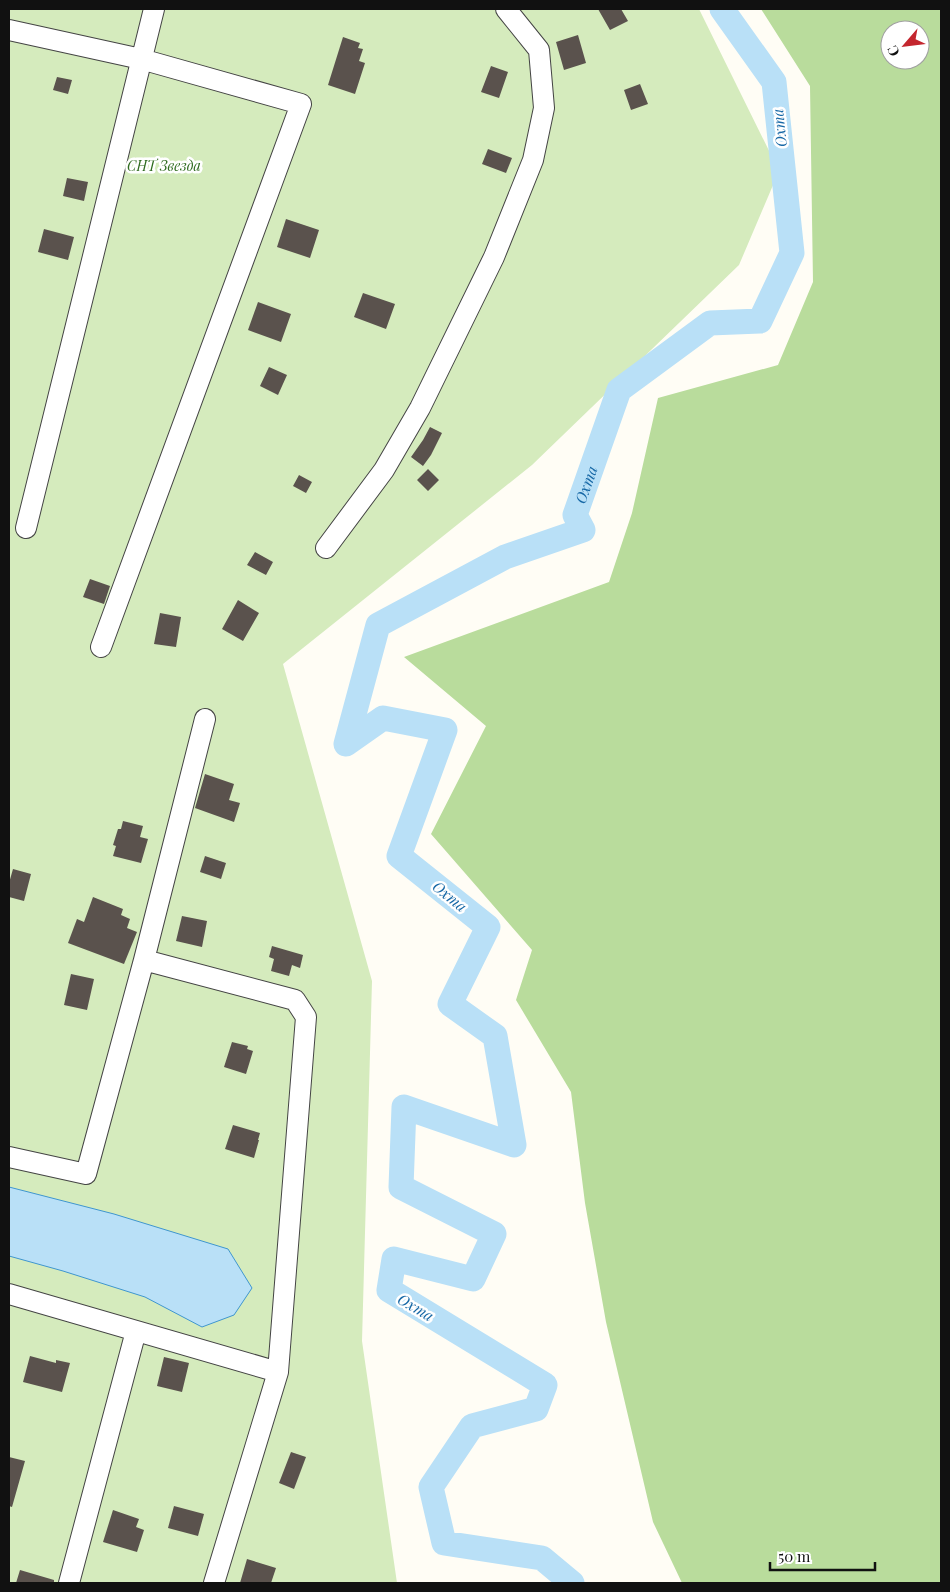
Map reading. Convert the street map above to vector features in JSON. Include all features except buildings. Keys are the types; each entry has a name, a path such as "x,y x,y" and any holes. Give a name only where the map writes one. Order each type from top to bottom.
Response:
{"street":[{"path":"26,528 154,9"},
{"path":"326,548 384,470 420,408 494,257 533,160 544,108 539,50 506,9"},
{"path":"9,30 141,59 301,104 101,647"},
{"path":"9,1157 86,1174 144,960 205,719"},
{"path":"144,960 295,1000 306,1017 278,1372 214,1583"},
{"path":"9,1294 278,1372"},
{"path":"69,1583 136,1331"}],"green space":[{"name":"СНТ Звезда","path":"9,9 699,9 779,171 739,265 532,465 283,664 372,981 362,1341 397,1583 9,1583"},
{"path":"761,9 941,9 941,1583 682,1583 653,1522 606,1322 585,1203 571,1092 516,1000 532,950 431,834 486,726 404,657 609,582 632,513 658,398 778,365 813,282 810,86"}],"water":[{"path":"9,1187 114,1214 228,1249 252,1288 234,1315 202,1327 145,1297 9,1256"}],"waterway":[{"name":"Охта","path":"572,1583 542,1558 444,1543 431,1487 472,1426 536,1409 545,1385 389,1290 394,1259 473,1279 494,1234 401,1187 404,1107 514,1145 495,1036 450,1004 488,927 399,856 445,730 383,718 346,744 378,625 505,557 583,530 575,515 619,390 710,323 760,321 792,253 774,82 722,9"}]}
